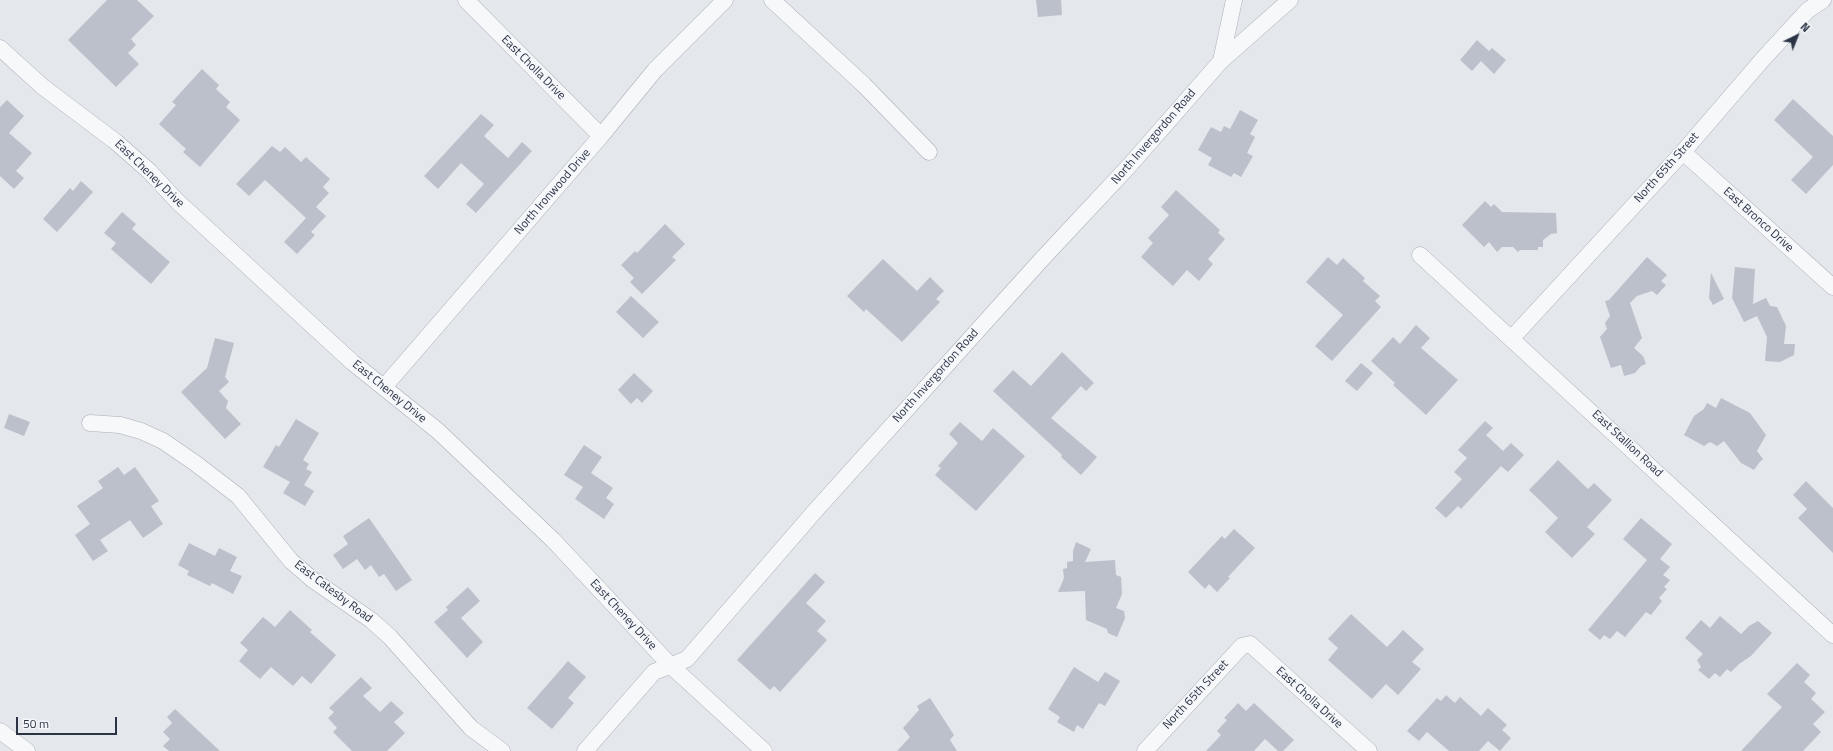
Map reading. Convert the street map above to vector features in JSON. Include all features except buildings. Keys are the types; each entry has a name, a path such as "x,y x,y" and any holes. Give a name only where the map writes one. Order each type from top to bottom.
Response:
{"street":[{"name":"East Cholla Drive","path":"466,0 601,136"},
{"name":"North Ironwood Drive","path":"384,387 601,136 655,70 725,0"},
{"path":"772,0 864,85 928,152"},
{"path":"1221,61 1234,0"},
{"name":"North Invergordon Road","path":"585,751 654,672 687,659 818,508 1042,259 1129,166 1221,61 1290,0"},
{"name":"North 65th Street","path":"1512,338 1682,152 1808,10 1823,0"},
{"name":"East Cheney Drive","path":"0,48 43,88 116,142 149,170 178,202 352,362 438,431 553,540 670,666 764,751"},
{"name":"East Bronco Drive","path":"1682,152 1833,287"},
{"name":"East Stallion Road","path":"1420,255 1512,338 1833,635"},
{"name":"East Catesby Road","path":"90,423 120,425 141,431 163,442 195,463 238,496 291,561 313,580 371,620 390,637 471,728 502,751"},
{"name":"East Cholla Drive","path":"1250,644 1368,751"},
{"name":"North 65th Street","path":"1145,751 1242,646 1250,644"},
{"path":"0,732 27,751"}]}
